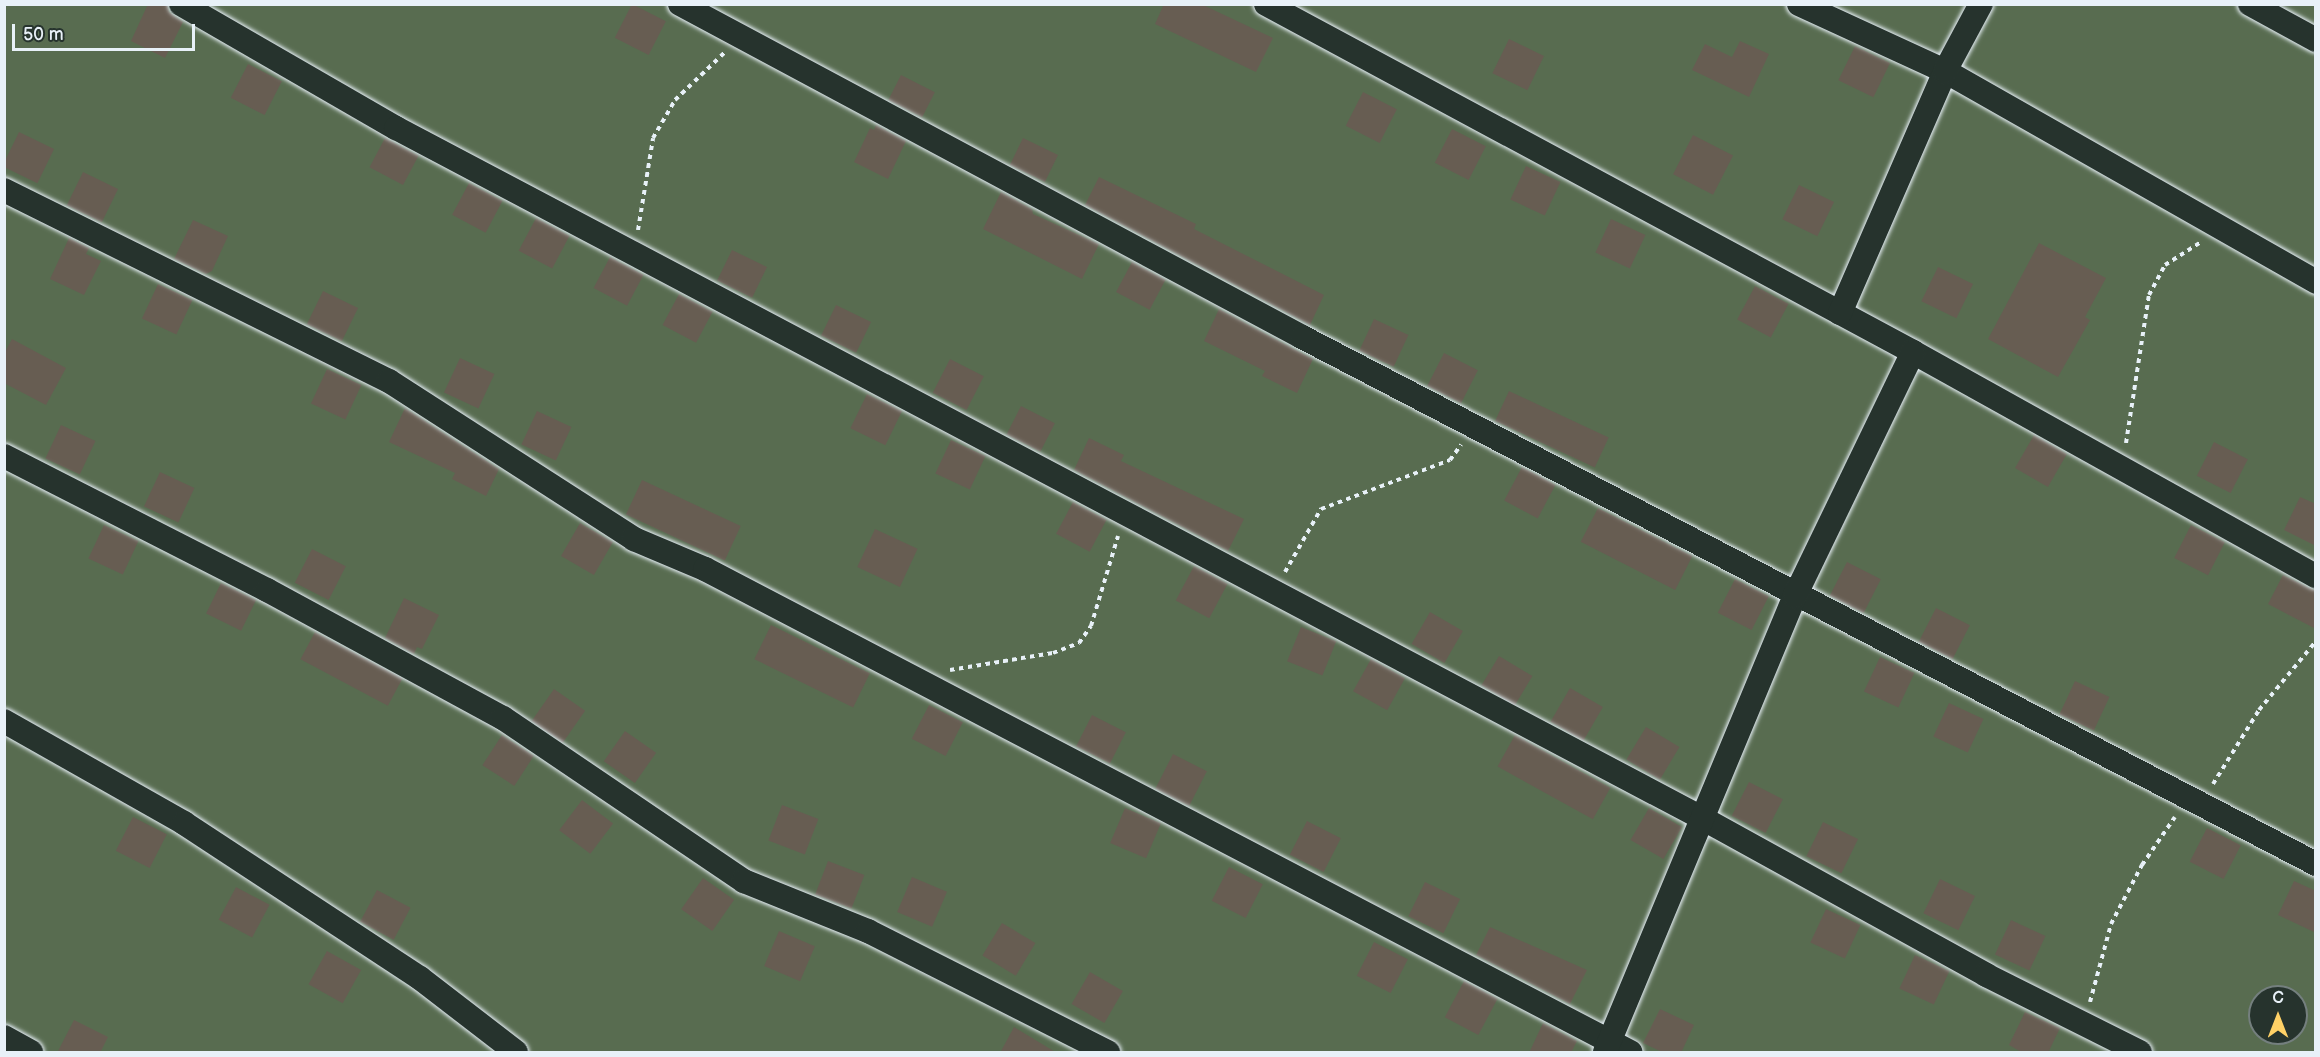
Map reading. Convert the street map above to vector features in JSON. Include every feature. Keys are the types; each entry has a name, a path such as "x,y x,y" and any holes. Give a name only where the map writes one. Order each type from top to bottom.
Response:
{"street":[{"path":"181,4 396,128 1702,818 1986,975 2140,1053"},
{"path":"680,4 1474,428 2316,864"},
{"path":"1266,4 1913,352 2316,576"},
{"path":"1799,4 1945,71 2316,282"},
{"path":"1840,313 1945,71 1981,4"},
{"path":"2250,4 2316,40"},
{"path":"4,190 389,381 634,538 705,569 1615,1049 1702,818 1795,596 1913,352"},
{"path":"4,456 267,590 502,718 744,881 868,931 1108,1053"},
{"path":"4,721 184,823 420,978 516,1053"},
{"path":"4,1037 31,1053"}],"path":[{"path":"634,254 653,138 675,100 723,56 734,32"},
{"path":"2122,468 2149,296 2166,265 2221,228"},
{"path":"1273,593 1321,509 1450,459 1474,428"},
{"path":"910,676 1053,653 1079,643 1091,626 1125,515"},
{"path":"2084,1024 2111,924 2142,865 2189,797 2218,781 2259,710 2316,641"}],"green space":[{"path":"5,5 2315,5 2315,1052 5,1052"}],"building":[{"path":"148,4 167,4 169,12 183,22 165,58 131,41"},
{"path":"632,4 666,21 649,55 615,38"},
{"path":"1164,4 1201,4 1273,38 1256,72 1155,24"},
{"path":"1509,39 1544,56 1527,90 1492,73"},
{"path":"1740,41 1769,54 1749,97 1692,70 1705,44 1732,57"},
{"path":"1855,46 1890,63 1873,97 1838,80"},
{"path":"248,64 282,81 265,115 231,98"},
{"path":"901,75 935,92 922,117 888,100"},
{"path":"1363,92 1397,109 1380,143 1346,126"},
{"path":"876,125 906,141 888,179 854,162 870,128 874,130"},
{"path":"1452,129 1486,146 1469,180 1435,163"},
{"path":"19,132 54,149 37,183 4,167"},
{"path":"1693,135 1733,155 1713,195 1673,174"},
{"path":"385,138 419,156 403,185 370,167"},
{"path":"1023,138 1058,155 1045,182 1010,165"},
{"path":"1526,166 1560,182 1545,216 1510,200"},
{"path":"83,172 118,189 102,222 67,205"},
{"path":"1099,177 1196,224 1194,229 1324,295 1310,325 1085,205"},
{"path":"469,183 503,201 486,233 452,215"},
{"path":"1799,185 1834,202 1817,236 1782,219"},
{"path":"1001,192 1032,209 1033,214 1099,244 1082,279 983,229"},
{"path":"536,218 570,236 552,269 519,251"},
{"path":"1611,219 1645,235 1630,269 1595,253"},
{"path":"193,220 228,236 212,271 206,274 174,259"},
{"path":"69,238 89,248 86,254 101,261 84,295 50,279"},
{"path":"2039,243 2106,278 2085,317 2090,320 2058,377 1988,339"},
{"path":"732,250 767,267 752,298 717,281"},
{"path":"610,257 644,275 627,306 594,288"},
{"path":"1132,262 1166,280 1150,310 1116,292"},
{"path":"1938,267 1973,284 1956,318 1921,301"},
{"path":"158,284 192,300 176,334 142,318"},
{"path":"1755,286 1789,304 1771,337 1737,320"},
{"path":"323,291 358,308 342,341 307,324"},
{"path":"679,294 713,312 696,343 663,325"},
{"path":"836,305 871,322 856,353 821,336"},
{"path":"1219,309 1313,359 1297,393 1262,376 1265,371 1204,341"},
{"path":"1374,319 1408,335 1394,367 1359,351"},
{"path":"12,339 66,368 46,405 4,383 4,354"},
{"path":"1444,353 1478,370 1461,403 1427,386"},
{"path":"460,358 494,374 478,408 444,392"},
{"path":"950,359 984,376 967,410 933,393"},
{"path":"327,369 361,385 345,419 311,403"},
{"path":"1509,391 1609,437 1595,467 1495,421"},
{"path":"867,394 902,411 885,445 850,428"},
{"path":"1021,406 1055,423 1040,452 1006,435"},
{"path":"405,408 499,469 486,496 452,479 455,473 389,442"},
{"path":"537,411 571,427 556,461 521,445"},
{"path":"61,425 95,441 80,475 45,459"},
{"path":"2034,435 2067,454 2048,487 2015,468"},
{"path":"1089,438 1124,455 1121,461 1244,519 1228,551 1074,470"},
{"path":"951,440 985,456 970,490 935,474"},
{"path":"2214,442 2248,459 2231,493 2197,476"},
{"path":"1522,467 1556,485 1538,518 1504,501"},
{"path":"160,472 194,488 178,522 144,506"},
{"path":"642,480 741,526 725,561 626,514"},
{"path":"2300,497 2316,504 2316,546 2284,530"},
{"path":"1073,502 1107,520 1090,552 1056,534"},
{"path":"1598,508 1692,556 1675,590 1581,542"},
{"path":"580,523 613,542 594,575 561,556"},
{"path":"104,525 138,541 123,575 88,559"},
{"path":"2191,525 2225,542 2208,575 2174,558"},
{"path":"875,529 918,549 900,587 857,567"},
{"path":"312,549 346,566 329,600 295,583"},
{"path":"1847,562 1881,579 1864,613 1830,596"},
{"path":"1194,566 1228,584 1209,618 1176,600"},
{"path":"2283,575 2316,591 2316,629 2268,604"},
{"path":"1735,579 1769,596 1752,630 1718,613"},
{"path":"221,583 256,600 241,631 206,614"},
{"path":"404,598 439,615 422,649 417,647 414,654 385,638"},
{"path":"1936,608 1970,625 1953,659 1919,642"},
{"path":"1430,612 1463,631 1444,663 1412,644"},
{"path":"771,625 870,673 853,707 754,659"},
{"path":"1301,627 1336,641 1322,676 1287,661"},
{"path":"315,632 402,678 388,706 300,659"},
{"path":"1499,656 1532,676 1515,705 1481,685"},
{"path":"1880,657 1914,673 1898,707 1864,691"},
{"path":"1371,659 1405,678 1387,710 1353,691"},
{"path":"2075,681 2109,697 2094,731 2059,715"},
{"path":"1570,688 1603,707 1583,741 1550,722"},
{"path":"554,689 585,711 563,743 532,721"},
{"path":"1949,703 1983,719 1968,753 1933,737"},
{"path":"929,705 963,722 946,756 912,739"},
{"path":"1092,715 1126,732 1110,763 1076,746"},
{"path":"1646,727 1679,747 1660,780 1626,760"},
{"path":"625,731 656,753 635,783 604,761"},
{"path":"502,735 534,756 514,786 482,765"},
{"path":"1515,735 1610,788 1593,819 1498,766"},
{"path":"1173,754 1207,771 1189,806 1155,789"},
{"path":"1749,782 1783,799 1766,833 1732,816"},
{"path":"582,800 613,823 590,854 559,830"},
{"path":"782,805 818,819 805,854 768,840"},
{"path":"1125,808 1161,823 1146,858 1110,843"},
{"path":"1649,808 1682,827 1663,859 1630,840"},
{"path":"133,817 167,834 150,868 116,851"},
{"path":"1307,821 1341,838 1324,872 1290,855"},
{"path":"1823,822 1858,839 1841,873 1806,856"},
{"path":"2207,828 2241,845 2224,879 2190,862"},
{"path":"828,861 864,875 852,909 815,895"},
{"path":"1229,867 1263,884 1246,918 1212,901"},
{"path":"912,877 947,892 932,927 897,912"},
{"path":"703,878 734,900 712,931 681,909"},
{"path":"1940,879 1975,896 1958,930 1923,913"},
{"path":"2294,881 2316,891 2316,933 2278,915"},
{"path":"1425,882 1460,899 1443,933 1408,916"},
{"path":"236,887 270,905 252,938 219,920"},
{"path":"377,890 411,908 394,940 360,922"},
{"path":"1826,909 1860,925 1845,959 1810,943"},
{"path":"2011,920 2045,936 2029,970 1995,954"},
{"path":"1002,923 1035,943 1016,976 982,956"},
{"path":"1490,927 1587,970 1570,1004 1476,955"},
{"path":"779,931 815,946 800,981 764,966"},
{"path":"1374,942 1408,959 1391,993 1357,976"},
{"path":"327,951 361,970 343,1003 309,984"},
{"path":"1915,955 1949,971 1934,1005 1899,989"},
{"path":"1090,972 1123,991 1104,1023 1072,1004"},
{"path":"1464,981 1498,999 1478,1035 1445,1017"},
{"path":"1660,1009 1694,1025 1681,1053 1664,1053 1643,1043"},
{"path":"2025,1012 2060,1028 2048,1053 2023,1053 2009,1045"},
{"path":"74,1020 108,1037 100,1053 57,1053"},
{"path":"1543,1023 1577,1041 1571,1053 1529,1053"},
{"path":"1014,1027 1057,1053 1000,1053"}]}
